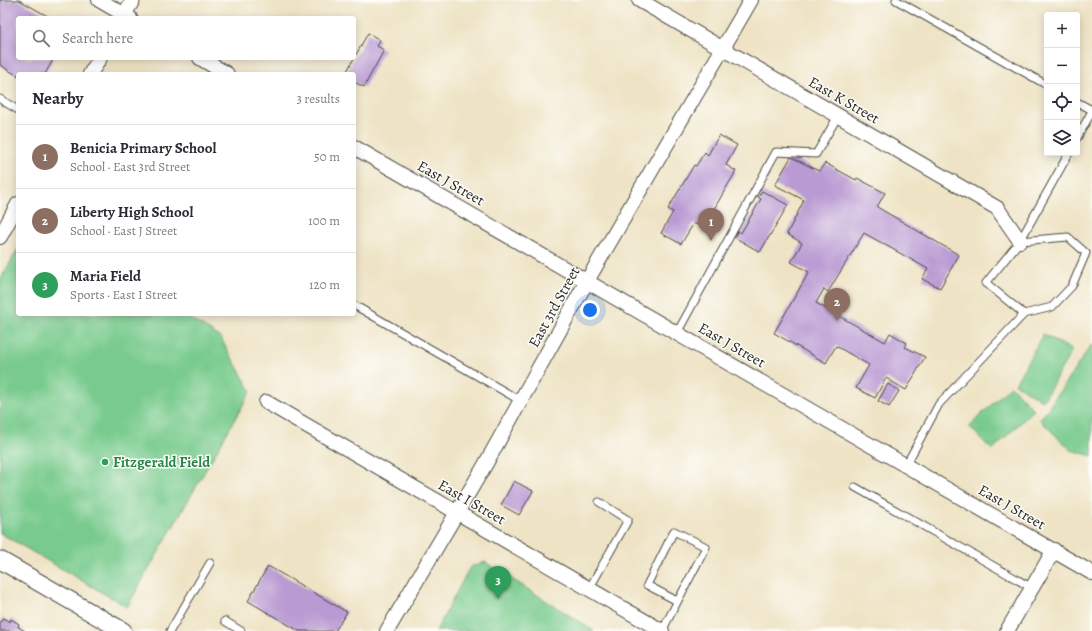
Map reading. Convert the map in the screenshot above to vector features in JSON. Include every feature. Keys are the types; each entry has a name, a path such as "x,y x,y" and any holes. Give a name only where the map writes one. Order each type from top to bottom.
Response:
{"street":[{"path":"99,0 123,16"},
{"path":"125,16 133,0"},
{"name":"East K Street","path":"639,0 997,208 1020,241"},
{"name":"East 3rd Street","path":"387,631 521,401 587,281 751,0"},
{"path":"91,72 99,60"},
{"path":"203,60 224,72"},
{"name":"East J Street","path":"356,148 1092,573"},
{"path":"0,237 16,208"},
{"name":"East I Street","path":"266,402 662,631"},
{"path":"1007,631 1054,550"},
{"path":"0,560 123,631"}],"lane":[{"path":"896,0 1045,84"},
{"path":"0,99 16,109"},
{"path":"1080,104 1092,110 1080,132"},
{"path":"677,333 776,152 816,154 838,116"},
{"path":"1024,314 986,283 1020,241 1067,156"},
{"path":"906,465 939,404 1024,314 1052,307 1072,286 1089,253 1068,237 1020,241"},
{"path":"356,306 521,401"},
{"path":"855,487 1032,588"},
{"path":"589,589 628,520 599,502"},
{"path":"662,631 678,601 706,547 674,530 646,585 678,601"},
{"path":"170,631 210,563"},
{"path":"225,621 242,631"}],"green space":[{"name":"Fitzgerald Field","path":"16,252 16,316 186,316 220,337 251,391 127,607 0,533 0,280"},
{"path":"1043,334 1072,350 1043,401 1015,384"},
{"path":"1092,344 1092,456 1071,450 1040,420"},
{"path":"1011,386 1034,410 992,450 969,426"},
{"path":"485,562 594,631 436,631 470,567"}],"building":[{"path":"0,0 19,0 47,16 16,16 16,60 53,60 46,72 16,72 16,75 0,65"},
{"path":"368,33 380,40 377,46 384,50 364,87 356,83 356,72 347,71 353,60 356,60 356,55"},
{"path":"719,135 737,145 726,165 736,171 703,228 694,223 681,244 661,233 673,212 668,209 694,165 696,166 705,152 708,155"},
{"path":"791,157 819,171 825,163 856,180 857,178 885,193 877,207 959,255 940,288 922,279 928,269 864,233 828,292 824,289 816,303 885,342 890,333 907,343 905,347 925,357 906,390 886,378 875,398 856,388 869,365 836,346 826,363 774,333 809,272 791,262 802,243 787,234 804,200 775,185"},
{"path":"762,191 788,205 760,252 734,237 738,231 741,233 761,199 758,197"},
{"path":"888,384 899,391 889,407 878,401"},
{"path":"514,481 533,491 519,515 501,505"},
{"path":"268,566 347,612 335,631 299,631 248,601"},
{"path":"3,618 10,622 11,619 19,624 18,627 25,631 0,631 0,623"}],"place":[{"name":"Benicia Primary School","path":"711,241"},
{"name":"Liberty High School","path":"837,321"},
{"name":"Fitzgerald Field","path":"105,462"},
{"name":"Maria Field","path":"498,599"}]}
